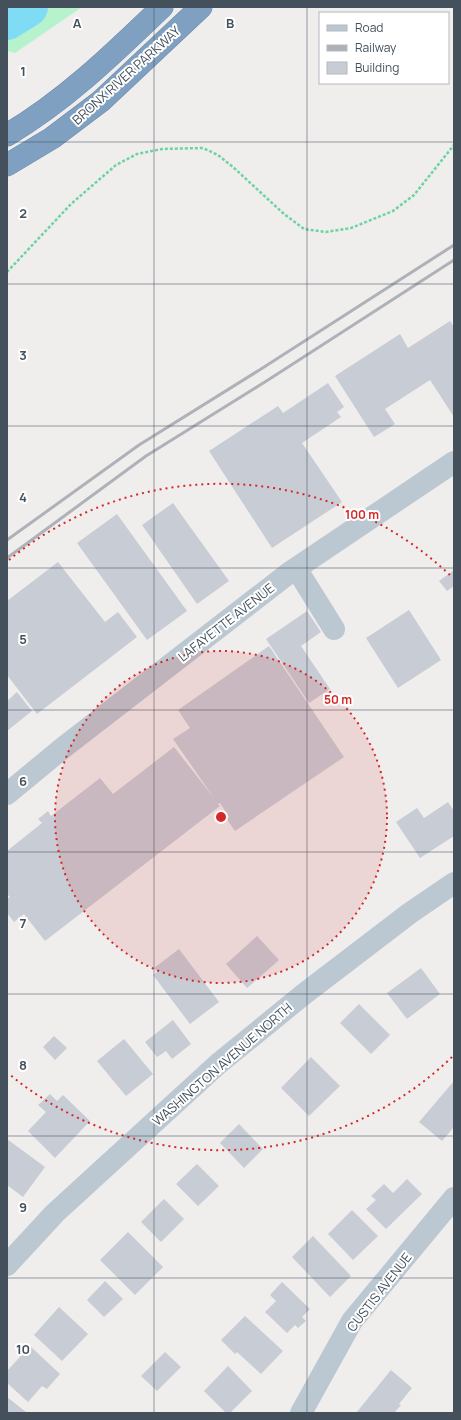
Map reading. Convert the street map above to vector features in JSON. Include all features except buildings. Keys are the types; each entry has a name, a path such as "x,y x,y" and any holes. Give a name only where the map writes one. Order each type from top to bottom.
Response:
{"highway":[{"name":"BRONX RIVER PARKWAY","path":"7,135 44,111 76,87 162,7"},
{"name":"BRONX RIVER PARKWAY","path":"7,165 52,138 101,101 201,7"}],"street":[{"name":"LAFAYETTE AVENUE","path":"7,794 64,747 296,568 454,462"},
{"path":"296,568 334,629"},
{"name":"WASHINGTON AVENUE NORTH","path":"7,1265 54,1213 218,1064 304,994 410,912 454,883"},
{"name":"CUSTIS AVENUE","path":"301,1413 352,1321 454,1198"}],"path":[{"path":"7,272 71,204 116,165 137,154 162,149 203,148 218,155 233,167 284,214 304,229 326,232 351,228 393,211 414,195 454,145"}],"green space":[{"path":"7,7 82,7 15,53 7,51"}],"waterway":[{"path":"7,20 28,7"}],"railway":[{"path":"7,540 139,445 261,369 454,245"},
{"path":"7,558 146,456 268,380 454,260"}]}
